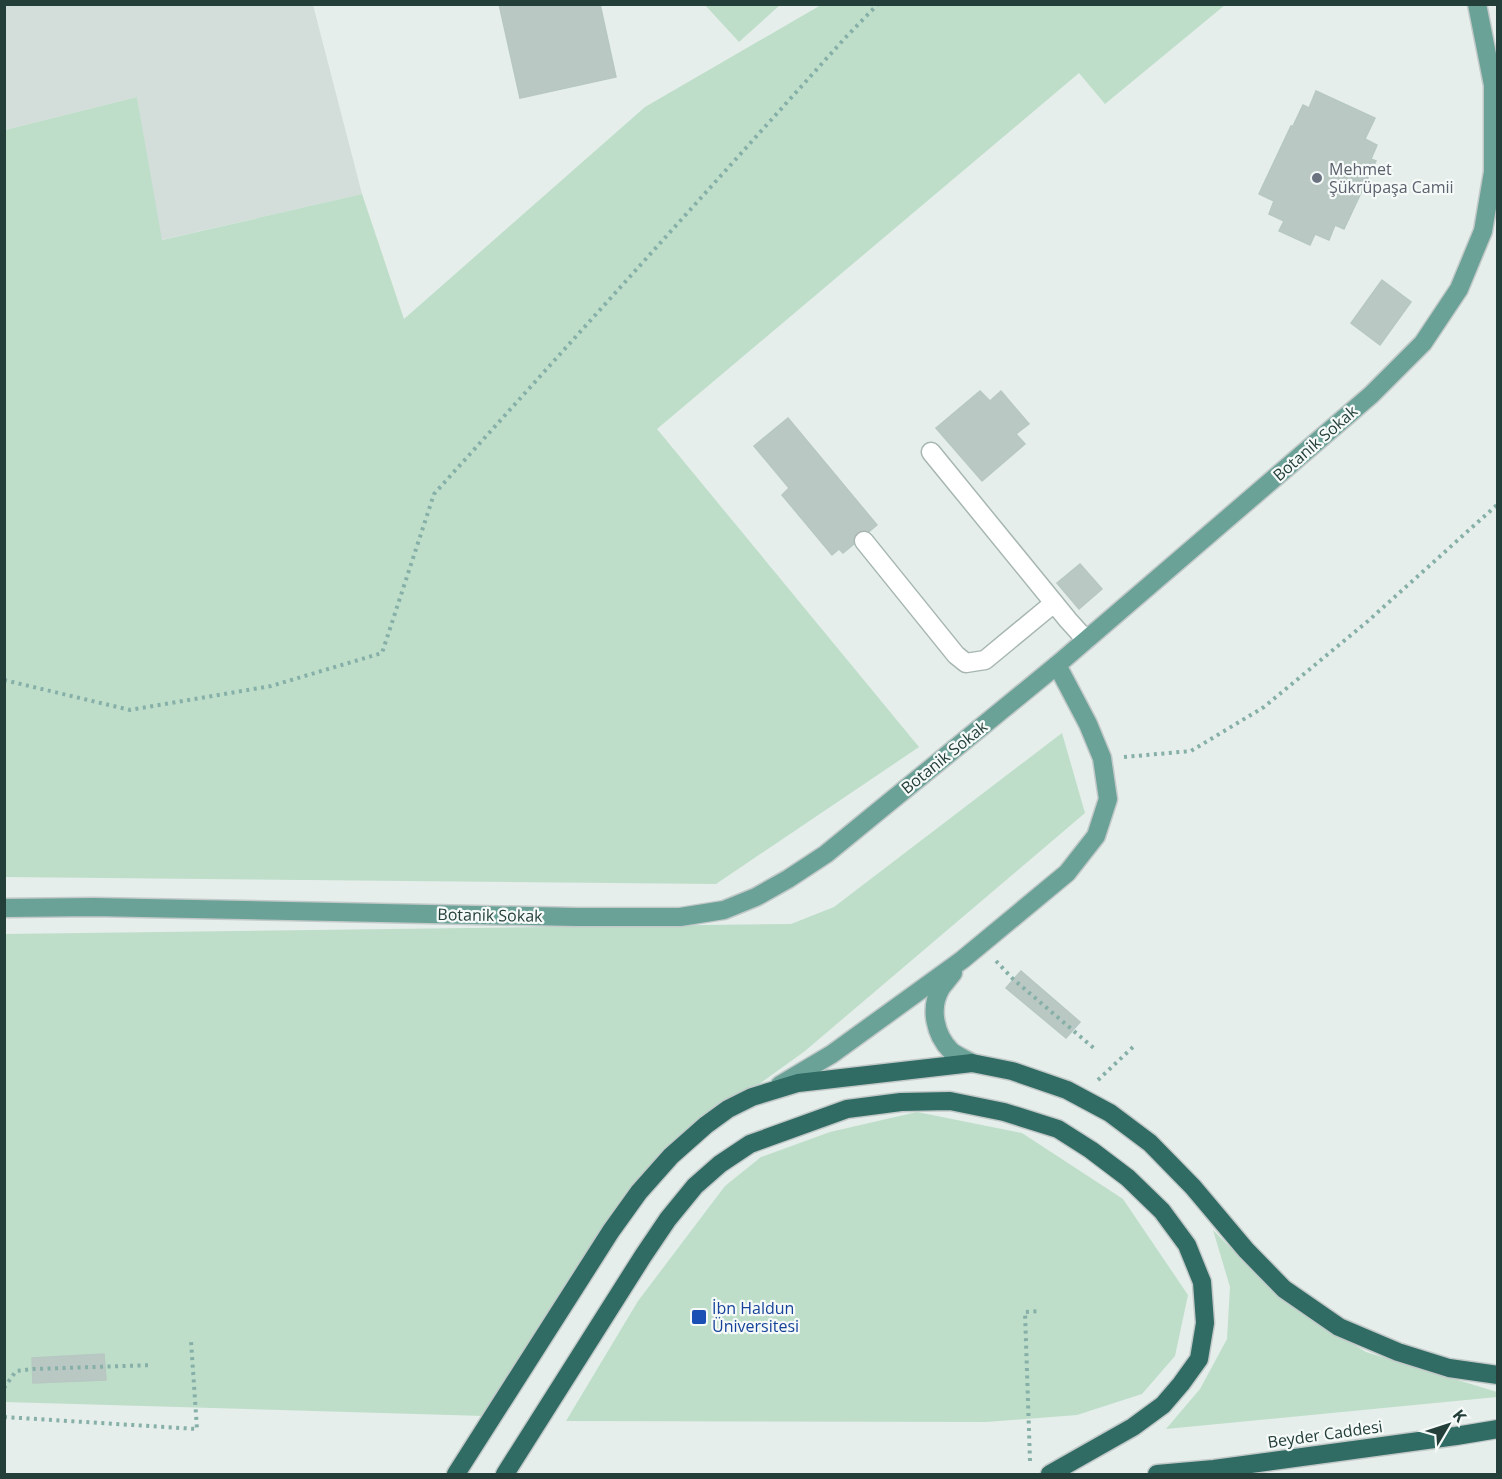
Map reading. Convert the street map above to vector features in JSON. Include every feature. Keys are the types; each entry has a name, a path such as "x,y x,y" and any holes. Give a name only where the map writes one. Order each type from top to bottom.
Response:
{"highway":[{"path":"456,1474 605,1241 639,1192 671,1156 706,1125 728,1109 752,1097 798,1083 972,1063 1012,1071 1067,1090 1110,1113 1150,1143 1193,1187 1246,1250 1284,1289 1339,1327 1398,1352 1449,1368 1497,1375"},
{"path":"505,1474 656,1238 695,1186 720,1164 750,1144 847,1109 901,1102 951,1101 1004,1112 1058,1129 1091,1150 1128,1178 1162,1211 1188,1245 1202,1282 1205,1323 1199,1359 1181,1384 1163,1405 1133,1427 1050,1474"},
{"name":"Beyder Caddesi","path":"1157,1474 1237,1466 1497,1429"}],"main road":[{"name":"Botanik Sokak","path":"4,909 106,907 576,917 680,917 724,910 756,897 788,879 826,854 1057,665 1371,395 1423,343 1459,289 1483,231 1493,172 1495,84 1477,4"},
{"path":"771,1091 832,1054 962,960 1067,873 1096,837 1108,799 1102,758 1088,724 1057,665"},
{"path":"962,960 940,990 936,1002 935,1022 941,1038 952,1052 972,1063"}],"lane":[{"path":"931,452 1086,640"},
{"path":"864,541 956,655 966,663 985,660 1054,603"}],"path":[{"path":"4,680 130,710 271,686 382,653 434,495 878,4"},
{"path":"1102,758 1191,751 1264,707 1368,621 1497,504"},
{"path":"1013,979 1096,1050"},
{"path":"1080,1097 1134,1046"},
{"path":"1030,1463 1025,1312 1040,1311"},
{"path":"4,1417 197,1430 191,1341"},
{"path":"4,1388 16,1371 152,1365"}],"shaded area":[{"path":"4,5 313,5 362,194 161,240 137,97 5,130"}],"green space":[{"path":"705,5 780,5 739,42"},
{"path":"821,5 1225,5 1105,104 1079,73 657,429 919,747 716,884 5,877 5,130 137,97 162,240 362,194 404,319 645,107"},
{"path":"1062,733 1085,813 805,1051 690,1134 484,1416 5,1402 5,934 791,924 834,907"},
{"path":"917,1112 1022,1133 1123,1199 1188,1295 1175,1356 1142,1394 1077,1415 986,1422 566,1421 638,1301 725,1186 761,1157 830,1132"},
{"path":"1213,1230 1281,1299 1366,1352 1497,1392 1497,1397 1166,1429 1200,1389 1227,1339 1230,1287"}],"building":[{"path":"499,4 600,4 616,77 520,98"},
{"name":"Mehmet Şükrüpaşa Camii","path":"1316,91 1375,118 1365,139 1377,145 1371,159 1376,161 1344,229 1335,225 1329,240 1315,234 1310,245 1279,231 1284,221 1269,214 1274,201 1259,194 1291,126 1303,105 1309,108"},
{"path":"1382,280 1411,302 1380,345 1351,323"},
{"path":"980,391 990,401 1001,391 1029,424 1016,434 1025,444 982,481 936,428"},
{"path":"788,418 877,525 843,553 839,549 832,555 782,495 789,488 754,446"},
{"path":"1080,564 1102,589 1079,609 1057,583"},
{"path":"1021,971 1080,1022 1066,1038 1006,988"},
{"path":"104,1354 106,1380 33,1383 32,1358"}],"place":[{"name":"Mehmet Şükrüpaşa Camii","path":"1317,178"},
{"name":"İbn Haldun Üniversitesi","path":"699,1317"}]}
